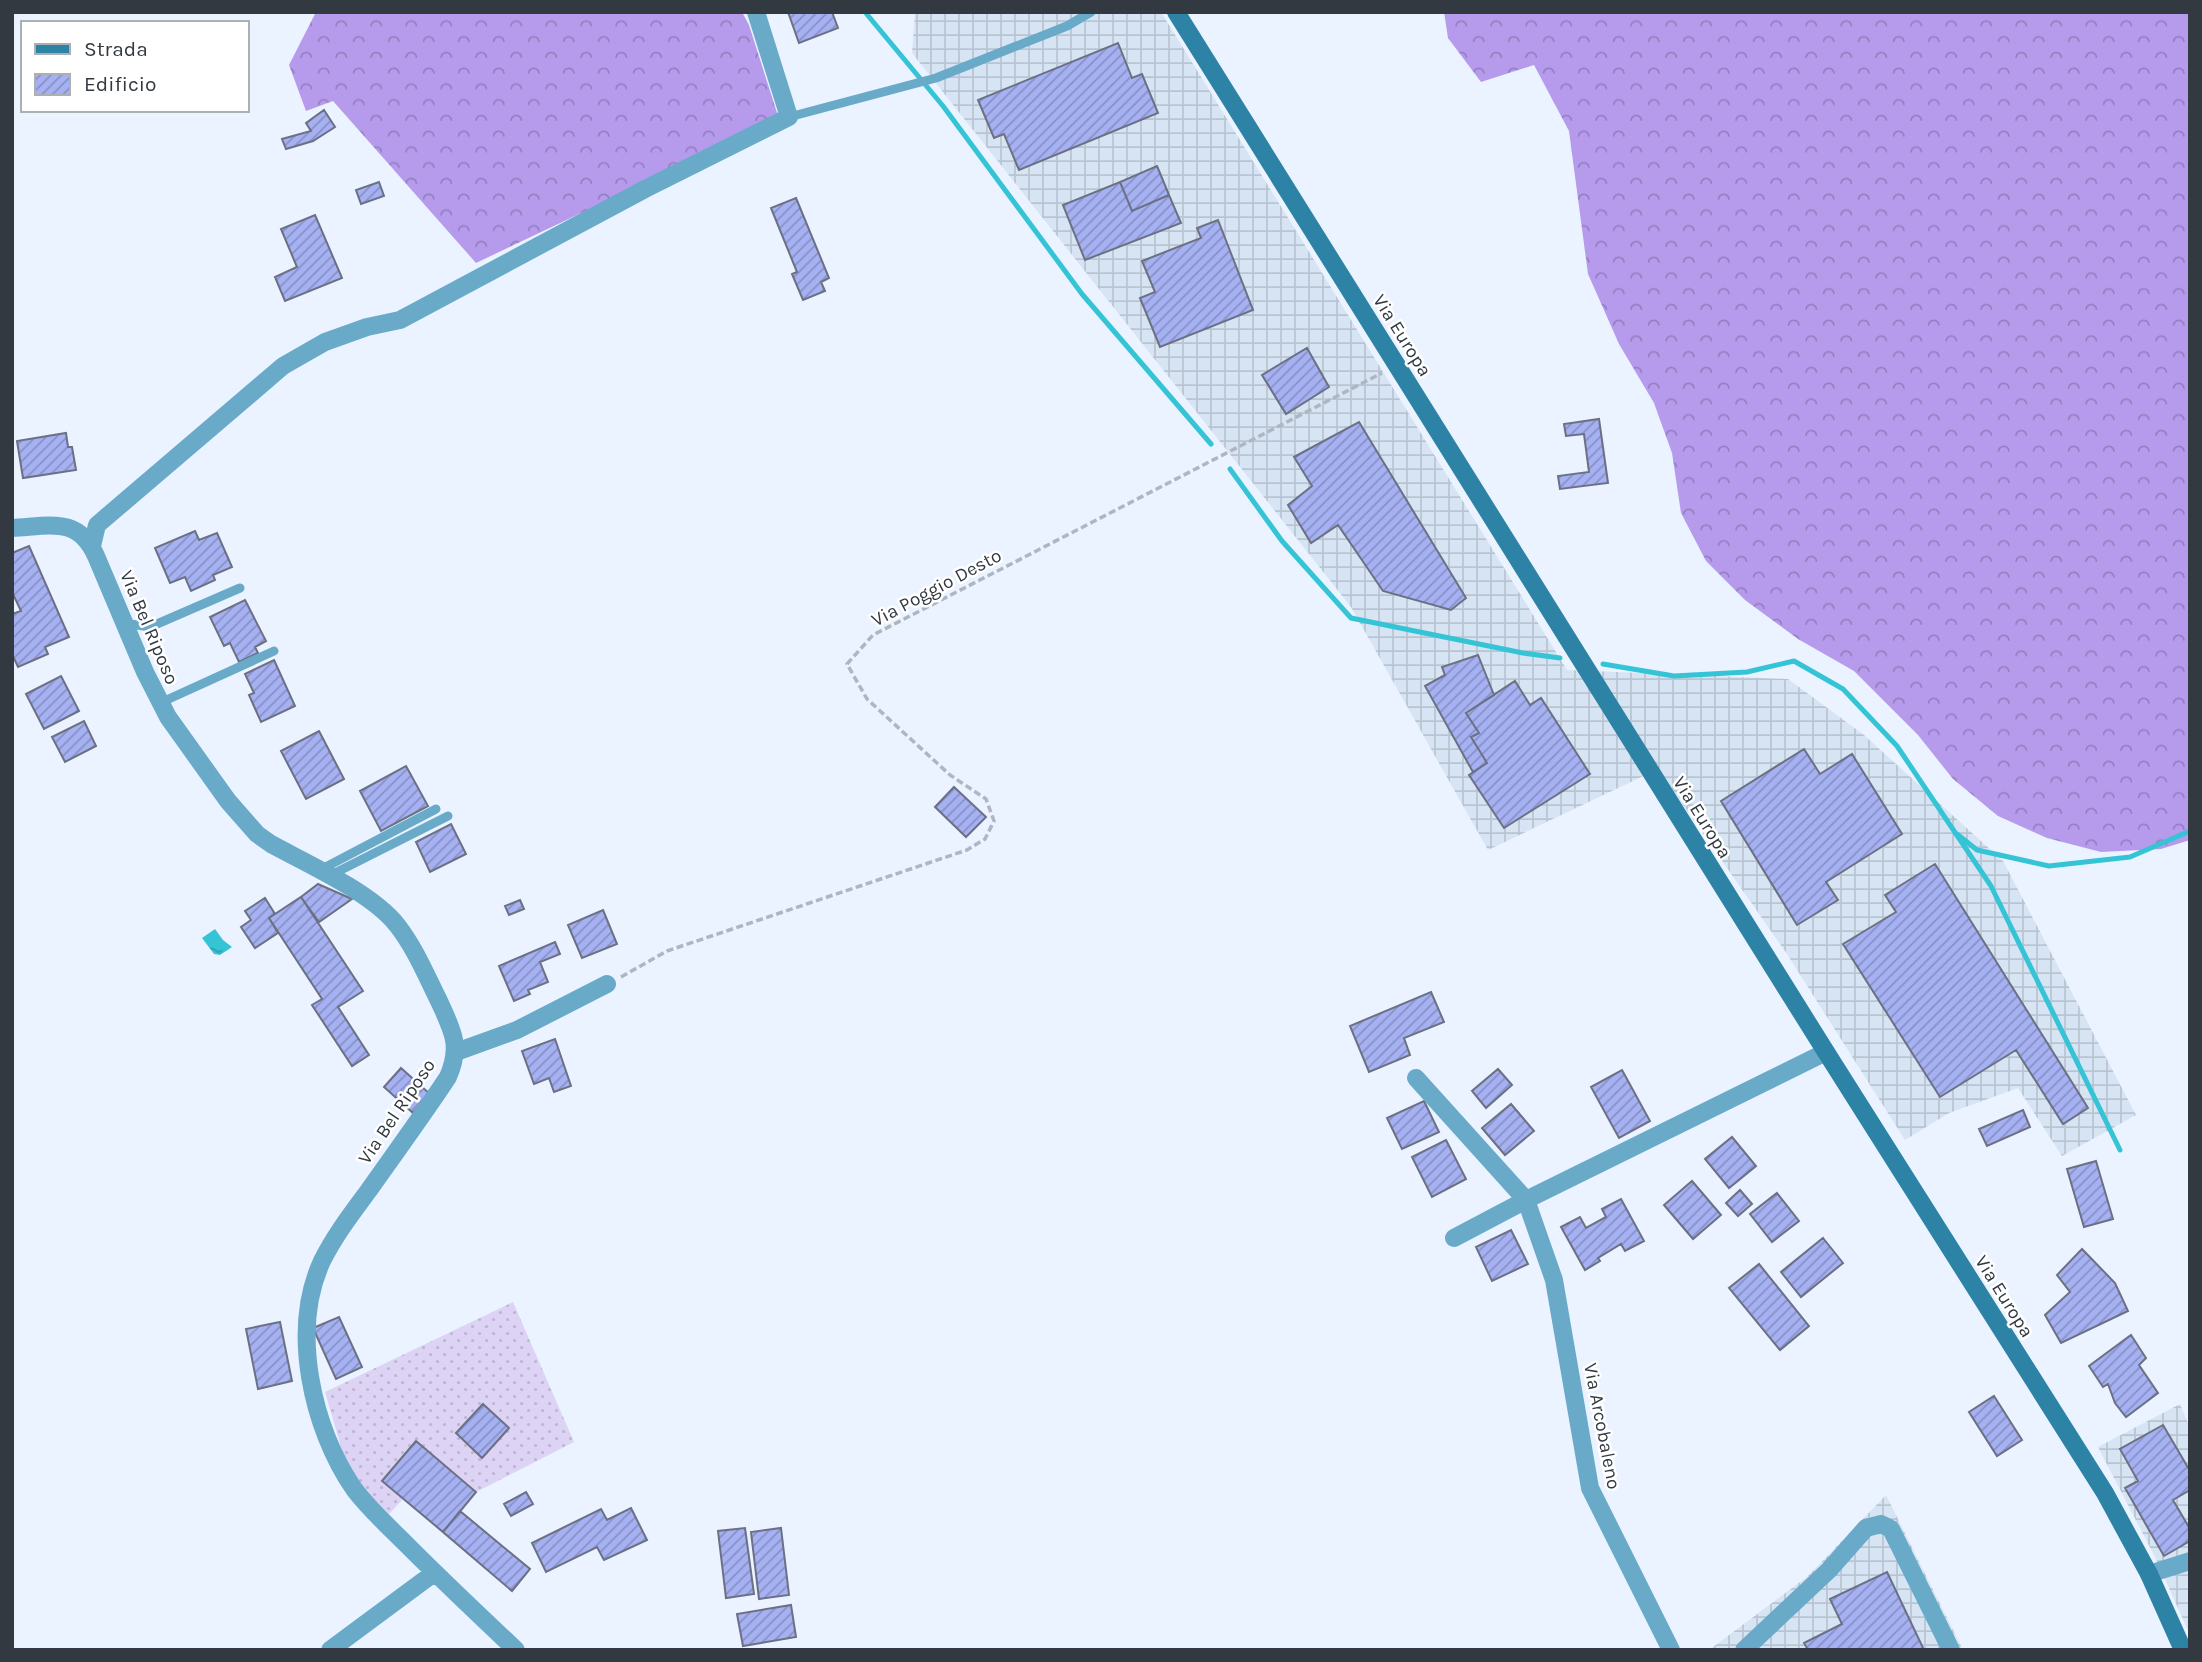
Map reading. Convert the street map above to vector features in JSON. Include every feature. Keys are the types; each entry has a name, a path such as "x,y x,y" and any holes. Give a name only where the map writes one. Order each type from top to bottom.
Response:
{"main road":[{"name":"Via Europa","path":"1175,12 2105,1493 2150,1574 2183,1650"}],"street":[{"path":"92,546 96,525 283,366 325,342 367,327 400,320 645,189 789,117 756,12"},
{"path":"12,528 72,527 92,546"},
{"name":"Via Bel Riposo","path":"92,546 160,703 228,801 257,834 365,897 396,924 419,959 452,1028 456,1052 454,1064 439,1090 329,1247 313,1290 305,1330 306,1357 329,1440 346,1475 371,1509 516,1650"},
{"path":"456,1052 517,1030 607,984"},
{"path":"1454,1238 1826,1052"},
{"name":"Via Arcobaleno","path":"1416,1078 1527,1200 1554,1280 1590,1488 1671,1650"},
{"path":"1744,1650 1829,1570 1866,1528 1881,1524 1891,1530 1951,1650"},
{"path":"2150,1574 2190,1562"},
{"path":"330,1650 434,1573"}],"lane":[{"path":"789,117 936,78 1067,26 1091,12"},
{"path":"124,623 150,627 240,588"},
{"path":"160,703 274,651"},
{"path":"323,873 436,809"},
{"path":"323,873 448,816"}],"path":[{"name":"Via Poggio Desto","path":"607,984 667,951 967,850 985,839 994,821 986,799 950,775 867,699 847,664 873,635 1397,365"}],"shaded area":[{"path":"915,12 1161,12 1567,670 1788,679 1864,735 2003,861 2136,1115 2062,1156 2018,1088 1949,1113 1905,1140 1787,954 1658,769 1488,850 1351,607 912,53"},
{"path":"513,1302 574,1442 476,1492 416,1441 382,1481 403,1499 389,1514 357,1483 346,1464 325,1392"},
{"path":"2180,1404 2190,1428 2190,1635 2157,1561 2098,1447"},
{"path":"1886,1495 1963,1650 1709,1650 1808,1576"}],"green space":[{"path":"316,12 742,12 749,25 779,119 476,263 333,101 306,111 289,65"},
{"path":"1444,12 2190,12 2190,840 2161,849 2101,852 2047,838 1998,816 1953,779 1918,735 1854,671 1798,639 1745,600 1706,561 1681,513 1672,453 1654,403 1619,344 1588,274 1569,131 1534,65 1481,82 1448,38"}],"water":[{"path":"215,929 232,947 220,955 214,954 202,938"}],"building":[{"path":"788,12 832,12 838,28 799,43"},
{"path":"1118,43 1132,78 1142,74 1158,113 1019,170 1004,134 994,138 978,100"},
{"path":"324,110 335,127 313,141 286,149 282,139 311,131 306,123"},
{"path":"1157,166 1169,195 1132,211 1120,182"},
{"path":"379,182 384,196 361,204 356,190"},
{"path":"1120,182 1132,211 1169,195 1181,223 1085,260 1063,205"},
{"path":"796,198 829,278 821,282 825,291 803,300 792,274 797,272 771,208"},
{"path":"315,215 342,278 285,301 275,277 297,267 281,229"},
{"path":"1218,220 1253,310 1160,347 1140,298 1155,292 1142,261 1201,238 1197,228"},
{"path":"1307,348 1329,387 1286,414 1262,375"},
{"path":"1599,419 1608,483 1560,489 1558,476 1589,472 1584,434 1566,436 1564,424"},
{"path":"1359,422 1466,598 1451,610 1383,591 1338,525 1311,543 1288,505 1312,486 1294,457"},
{"path":"66,433 68,447 72,447 76,470 23,478 17,441"},
{"path":"195,531 199,540 217,533 232,567 213,575 215,580 191,591 185,577 170,583 155,548"},
{"path":"29,546 69,637 45,647 48,654 18,667 12,654 12,614 21,611 12,592 12,553"},
{"path":"245,600 266,641 255,647 258,653 239,662 230,643 224,646 210,617"},
{"path":"1478,655 1494,695 1466,713 1479,733 1471,737 1487,763 1473,772 1425,686 1445,675 1442,667"},
{"path":"274,660 295,706 261,722 249,695 254,693 245,674"},
{"path":"61,676 79,711 44,729 26,694"},
{"path":"1515,681 1530,705 1541,698 1590,774 1504,828 1469,775 1487,763 1471,737 1479,733 1466,713"},
{"path":"84,721 96,746 65,762 52,737"},
{"path":"319,731 344,779 306,799 281,751"},
{"path":"1804,749 1820,774 1852,754 1902,834 1826,882 1838,900 1797,925 1721,801"},
{"path":"406,766 428,806 381,831 360,791"},
{"path":"954,787 986,817 966,837 935,807"},
{"path":"451,824 466,854 430,872 416,842"},
{"path":"1935,864 2088,1108 2063,1124 2016,1050 1940,1097 1843,944 1896,912 1885,895"},
{"path":"318,884 352,899 319,922 301,897"},
{"path":"301,897 363,991 338,1007 369,1055 352,1066 312,1005 322,999 269,918"},
{"path":"265,898 275,914 269,918 278,933 255,948 241,927 251,920 245,911"},
{"path":"520,900 524,909 509,915 505,906"},
{"path":"603,910 617,944 582,958 568,925"},
{"path":"555,942 560,954 540,962 548,982 528,990 530,994 514,1001 499,966"},
{"path":"1431,992 1444,1022 1404,1038 1410,1055 1369,1072 1350,1026"},
{"path":"555,1039 571,1086 554,1092 549,1078 534,1084 522,1051"},
{"path":"401,1068 430,1094 413,1113 384,1087"},
{"path":"1498,1069 1512,1085 1486,1108 1472,1091"},
{"path":"1622,1070 1650,1121 1619,1138 1591,1087"},
{"path":"1424,1101 1439,1132 1402,1149 1387,1118"},
{"path":"1511,1104 1534,1131 1505,1155 1482,1128"},
{"path":"2023,1110 2030,1127 1987,1146 1979,1129"},
{"path":"1732,1137 1756,1166 1729,1188 1705,1159"},
{"path":"1446,1140 1466,1179 1432,1197 1412,1157"},
{"path":"2096,1161 2113,1219 2084,1227 2067,1169"},
{"path":"1692,1181 1721,1215 1693,1239 1664,1205"},
{"path":"1740,1190 1752,1204 1738,1216 1726,1203"},
{"path":"1777,1193 1799,1221 1772,1242 1750,1214"},
{"path":"1621,1199 1644,1241 1625,1251 1621,1244 1598,1258 1600,1261 1585,1270 1561,1227 1580,1217 1586,1228 1606,1217 1602,1209"},
{"path":"1511,1230 1528,1264 1492,1281 1476,1247"},
{"path":"1823,1238 1843,1263 1801,1297 1781,1272"},
{"path":"2082,1249 2115,1283 2128,1311 2061,1343 2045,1315 2070,1292 2057,1275"},
{"path":"1759,1264 1809,1326 1780,1350 1729,1288"},
{"path":"339,1317 362,1367 336,1379 313,1328"},
{"path":"280,1322 292,1381 258,1389 246,1329"},
{"path":"2131,1335 2146,1358 2139,1365 2158,1393 2126,1417 2115,1403 2108,1384 2103,1387 2089,1366"},
{"path":"1994,1396 2022,1440 1997,1456 1969,1412"},
{"path":"483,1404 509,1428 482,1458 456,1433"},
{"path":"2163,1425 2190,1471 2190,1490 2173,1500 2190,1529 2190,1541 2164,1556 2125,1488 2138,1481 2120,1449"},
{"path":"416,1441 476,1492 443,1532 382,1481"},
{"path":"526,1492 533,1504 511,1516 504,1504"},
{"path":"631,1508 647,1540 604,1560 597,1547 546,1572 532,1543 601,1509 607,1520"},
{"path":"460,1511 530,1569 512,1591 443,1532"},
{"path":"745,1528 754,1594 726,1598 718,1531"},
{"path":"781,1528 789,1595 759,1599 751,1532"},
{"path":"1887,1572 1924,1650 1808,1650 1804,1643 1842,1624 1830,1599"},
{"path":"791,1605 796,1637 743,1646 737,1614"}],"waterway":[{"path":"865,12 943,106 1082,294 1211,444"},
{"path":"1230,469 1282,541 1351,618 1560,658"},
{"path":"1603,664 1674,676 1747,672 1794,661 1843,689 1897,746 1991,886 2120,1150"},
{"path":"1957,834 1977,850 2049,866 2130,857 2190,831"}]}
